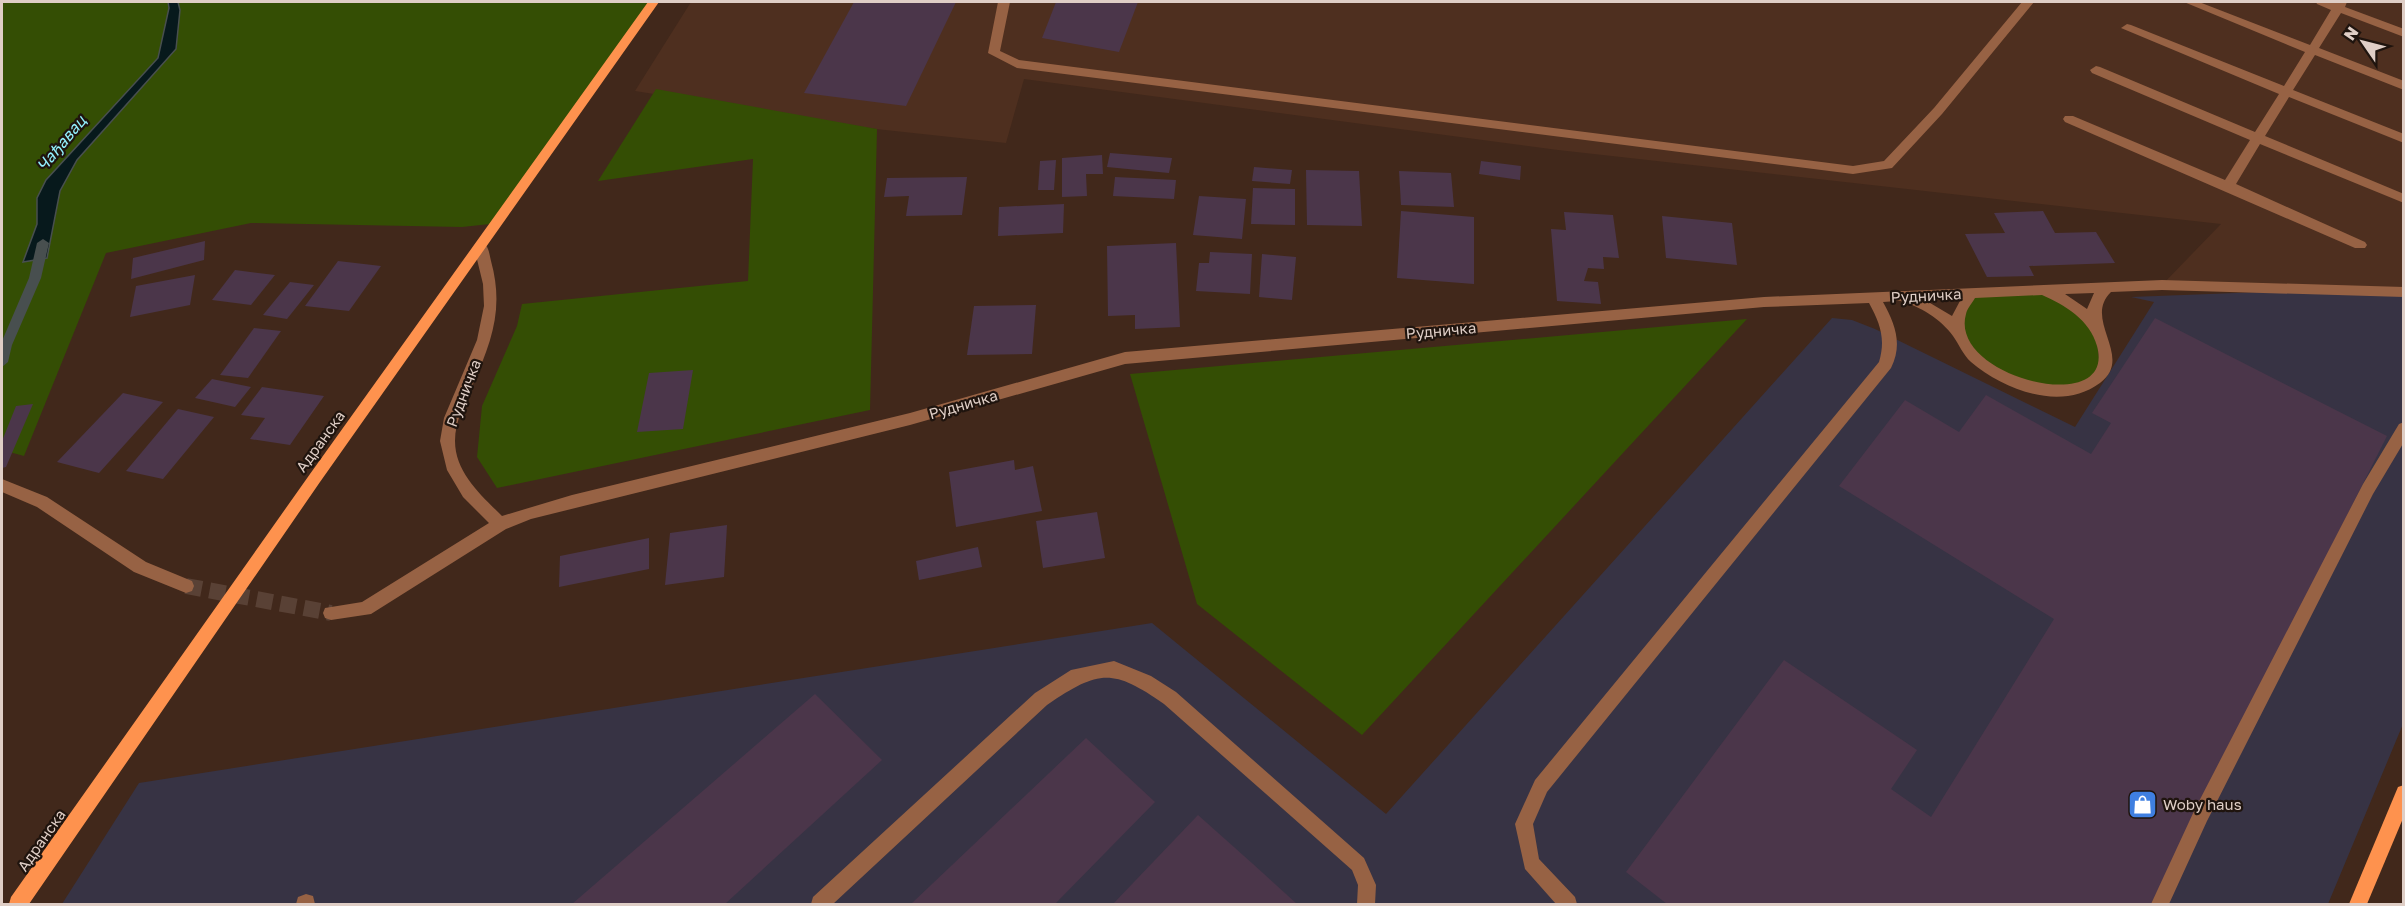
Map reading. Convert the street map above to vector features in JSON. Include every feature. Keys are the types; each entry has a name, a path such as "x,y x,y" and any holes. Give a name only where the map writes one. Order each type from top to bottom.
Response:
{"main road":[{"name":"Адранска","path":"18,904 315,478 653,2"},
{"path":"2358,904 2403,793"}],"street":[{"path":"1004,2 994,53 1017,64 1853,170 1888,165 1938,111 2028,2"},
{"path":"2190,2 2403,86"},
{"path":"2321,2 2340,5 2403,33"},
{"path":"2228,186 2340,5"},
{"path":"2127,28 2403,139"},
{"path":"2096,70 2403,199"},
{"path":"2069,119 2360,245"},
{"name":"Рудничка","path":"481,247 492,298 491,308 481,347 452,416 446,440 449,459 457,477 482,508 500,524"},
{"name":"Рудничка","path":"331,613 365,609 500,524 529,513 910,419 1125,357 1764,302 2162,285 2403,292"},
{"path":"1897,296 1925,304 1945,317 1971,353 1990,370 2013,383 2040,391 2066,392 2087,387 2101,375 2107,359 2104,342 2095,325 2092,309 2097,297 2108,287"},
{"path":"2041,290 2072,304 2095,325"},
{"path":"1959,335 1956,318 1961,303 1971,292"},
{"path":"1568,904 1531,863 1524,824 1541,786 1886,364 1892,345 1888,326 1873,297"},
{"path":"2160,904 2212,794 2368,489 2403,428"},
{"path":"3,485 42,501 140,567 186,586"},
{"path":"820,904 1041,699 1077,675 1114,669 1145,681 1170,698 1358,864 1367,885 1366,904"}],"shaded area":[{"path":"168,2 178,2 180,10 176,49 77,160 60,191 47,258 23,262 37,224 37,198 46,180 158,58 169,8"},
{"path":"691,2 2403,2 2403,292 2162,285 2221,224 1558,150 1024,79 1006,143 876,129 635,91"},
{"path":"2343,289 2403,294 2403,724 2328,904 62,904 139,783 1152,623 1386,814 1832,318 1852,320 1875,329 2075,427 2154,302 2131,297"}],"green space":[{"path":"2,2 651,2 490,224 462,227 251,223 106,253 24,456 2,450"},
{"path":"656,89 877,129 870,410 497,488 477,457 482,406 517,326 522,304 748,281 753,159 598,181"},
{"path":"2041,289 2095,325 2101,375 2066,392 1990,370 1959,335 1971,293"},
{"path":"1747,319 1362,735 1197,604 1130,374"}],"building":[{"path":"854,2 956,2 906,106 804,93"},
{"path":"1056,2 1138,2 1119,52 1042,38"},
{"path":"1110,153 1172,158 1169,173 1107,167"},
{"path":"1102,155 1103,174 1086,174 1087,196 1062,197 1062,158"},
{"path":"1056,160 1054,190 1038,190 1040,161"},
{"path":"1481,161 1521,166 1520,180 1479,174"},
{"path":"1254,167 1292,170 1290,184 1252,181"},
{"path":"1306,170 1359,171 1362,226 1307,225"},
{"path":"1399,171 1451,173 1454,207 1401,205"},
{"path":"967,177 962,215 906,216 909,196 884,197 887,178"},
{"path":"1115,177 1176,180 1174,199 1113,196"},
{"path":"1253,188 1295,189 1295,225 1251,224"},
{"path":"1199,196 1246,199 1242,239 1193,235"},
{"path":"1064,204 1063,233 998,236 999,207"},
{"path":"1401,211 1474,217 1474,284 1397,278"},
{"path":"2043,211 2055,233 2096,232 2115,263 2029,266 2034,276 1987,277 1965,234 2005,233 1994,213"},
{"path":"1564,212 1613,215 1619,258 1603,257 1604,269 1588,268 1584,281 1598,282 1601,304 1557,301 1551,229 1566,230"},
{"path":"1662,216 1732,223 1737,265 1666,258"},
{"path":"205,241 204,260 131,279 133,258"},
{"path":"1176,243 1180,327 1135,329 1135,315 1108,316 1107,246"},
{"path":"1210,252 1252,254 1250,294 1196,291 1199,263 1209,263"},
{"path":"1262,254 1296,257 1292,300 1259,297"},
{"path":"338,261 381,266 349,311 305,306"},
{"path":"235,270 275,275 251,305 212,300"},
{"path":"195,275 190,305 130,317 136,286"},
{"path":"290,282 314,285 287,319 263,315"},
{"path":"1036,305 1032,354 967,355 974,306"},
{"path":"2155,318 2387,436 2151,904 1667,904 1626,872 1784,660 1917,750 1891,789 1931,817 2054,619 1839,486 1905,400 1959,432 1986,395 2091,454 2111,423 2092,413"},
{"path":"254,328 281,331 248,378 220,375"},
{"path":"693,370 683,429 637,432 649,373"},
{"path":"212,379 251,387 235,407 195,398"},
{"path":"262,387 324,396 290,445 250,439 265,418 241,415"},
{"path":"123,393 163,402 99,473 57,462"},
{"path":"33,404 6,467 2,468 2,441 16,406"},
{"path":"178,409 214,417 163,479 126,471"},
{"path":"1014,460 1015,470 1033,466 1042,511 956,527 949,472"},
{"path":"1097,512 1105,558 1043,568 1036,521"},
{"path":"727,525 724,577 665,585 670,533"},
{"path":"649,538 649,569 559,587 560,556"},
{"path":"978,547 982,567 919,580 916,561"},
{"path":"815,694 882,760 725,904 572,904"},
{"path":"1086,738 1155,802 1055,904 911,904"},
{"path":"1198,815 1253,864 1297,904 1113,904"}],"waterway":[{"name":"Чађавац","path":"2,362 6,345 35,278 43,243"}],"tunnel":[{"path":"186,586 331,613"}],"place":[{"name":"Woby haus","path":"2142,804"}]}
